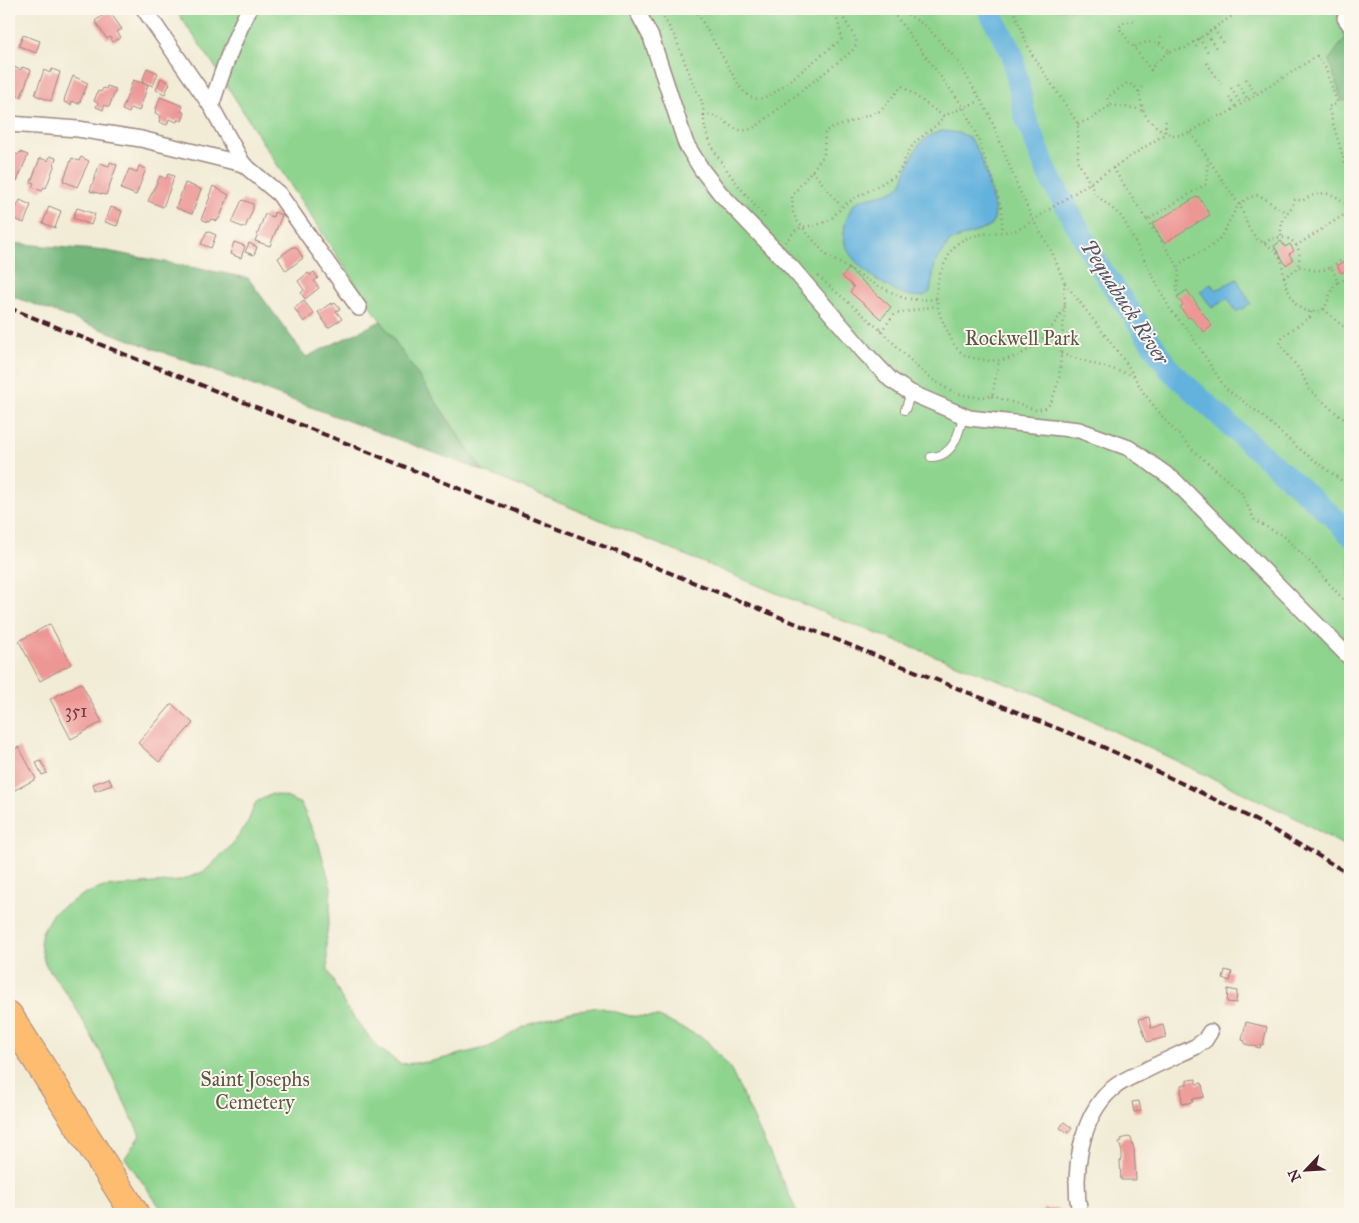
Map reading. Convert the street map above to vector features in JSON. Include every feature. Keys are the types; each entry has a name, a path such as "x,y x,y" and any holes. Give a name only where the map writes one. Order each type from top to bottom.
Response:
{"highway":[{"path":"9,1016 135,1214"}],"street":[{"path":"144,9 212,106 243,164 279,194 359,308"},
{"path":"212,106 222,71 237,32 249,9"},
{"path":"636,9 654,44 686,144 702,170 720,193 792,268 865,353 892,380 911,393 969,418 1079,430 1129,448 1174,480 1350,658"},
{"path":"9,124 78,129 141,139 243,164"},
{"path":"1080,1214 1077,1178 1078,1163 1085,1133 1097,1108 1112,1089 1124,1080 1195,1047 1205,1040 1210,1032"}],"lane":[{"path":"905,410 911,393"},
{"path":"931,457 940,457 949,450 958,436 963,416"}],"path":[{"path":"659,9 676,39 702,102 705,127 716,154 768,223"},
{"path":"696,9 740,87 747,96 755,99 765,98 775,92 842,39 837,18 832,9"},
{"path":"704,115 720,117 733,128 743,132 751,130 852,51 856,45 856,39 838,9"},
{"path":"889,9 964,108 979,140 1002,210 1002,231"},
{"path":"899,9 926,26 957,60 989,114 1016,185 1032,220 1052,252 1064,282 1085,307 1134,375 1143,392 1194,451 1240,492 1255,521 1284,536 1350,607"},
{"path":"1013,9 1030,51 1078,124 1078,162 1095,194 1122,217 1171,311 1188,330 1225,388 1259,413 1298,448 1350,487"},
{"path":"1134,21 1122,23 1119,28 1151,70 1155,63 1170,51 1181,50 1242,9"},
{"path":"837,18 842,16"},
{"path":"1214,29 1223,43"},
{"path":"1207,34 1216,48"},
{"path":"1160,37 1160,43"},
{"path":"1199,38 1208,52"},
{"path":"1193,41 1198,48"},
{"path":"1134,48 1149,42 1160,43 1170,51"},
{"path":"1078,124 1093,118 1111,105 1138,108 1165,132 1191,133 1213,117 1224,115 1318,56 1325,67 1337,102 1328,106 1350,180"},
{"path":"1207,63 1221,84"},
{"path":"1246,79 1254,93"},
{"path":"1111,105 1107,98 1127,84 1136,88 1139,92 1143,111"},
{"path":"1238,84 1247,98"},
{"path":"936,299 918,300 903,298 886,291 826,255 802,227 793,212 793,194 824,155 825,131 880,111 902,86 944,116"},
{"path":"1139,92 1142,87"},
{"path":"1231,88 1240,103"},
{"path":"1230,97 1236,107"},
{"path":"783,246 796,230 830,220 842,206 895,176 902,167 914,143 940,122 944,116 980,101"},
{"path":"1065,305 1058,320 1029,350 1015,357 990,362 963,354 956,348 936,306 939,273 954,246 978,235 1017,230 1165,134 1166,118"},
{"path":"1191,133 1238,205 1249,228 1257,239 1275,250 1281,259 1284,277 1293,302 1299,308 1311,312 1321,311 1327,306 1333,286 1350,278"},
{"path":"1147,220 1206,184 1208,160"},
{"path":"1113,168 1178,266 1180,276 1176,290 1178,296"},
{"path":"812,171 842,206"},
{"path":"1281,237 1282,220 1296,199 1302,201 1311,195 1322,192 1334,194 1345,202 1350,210 1296,246"},
{"path":"1178,266 1185,258 1217,242 1225,231 1238,205 1246,198 1259,196 1286,213"},
{"path":"1264,243 1275,237 1281,237 1288,238 1296,246 1300,256 1298,266 1291,274 1284,277"},
{"path":"1298,266 1316,271 1324,271 1350,256"},
{"path":"1331,267 1338,282"},
{"path":"816,274 881,331 912,363 933,381 962,395 980,398 992,396 1036,410 1045,408 1051,403 1059,380 1065,305 1064,282"},
{"path":"881,331 895,314 936,306"},
{"path":"1324,308 1342,326 1350,326"},
{"path":"1311,312 1310,317 1280,340 1280,344 1302,372 1309,389 1336,414 1350,423"},
{"path":"1060,354 1134,375"},
{"path":"992,396 999,361"}],"green space":[{"name":"Rockwell Park","path":"175,9 1350,9 1350,28 1343,34 1350,43 1350,849 1292,816 1038,695 841,620 483,471 353,280 214,65"},
{"path":"1346,37 1350,43 1350,102 1349,100 1342,101 1329,60"},
{"path":"9,243 107,251 248,278 306,357 381,321 483,471 9,295"},
{"name":"Saint Josephs Cemetery","path":"272,794 286,797 301,804 319,845 331,887 326,940 328,970 345,1006 376,1046 400,1064 429,1062 489,1047 527,1025 570,1012 598,1007 630,1016 659,1017 705,1039 730,1068 798,1214 165,1214 125,1158 140,1135 102,1055 72,1001 45,964 40,944 42,932 53,913 84,894 104,887 179,881 205,871 231,846 247,824 256,802"}],"water":[{"path":"941,131 962,134 968,137 974,144 986,172 995,211 994,219 990,227 950,241 935,264 930,292 924,296 902,294 866,272 856,262 845,244 844,229 852,207 861,200 889,193 900,186 918,147 927,138"},
{"path":"1237,279 1251,304 1236,312 1228,298 1212,308 1200,291 1211,284 1216,290"}],"building":[{"path":"109,11 122,29 117,32 121,37 113,42 110,37 107,39 95,21"},
{"path":"23,35 40,41 36,53 19,46"},
{"path":"14,67 21,70 22,67 31,70 21,97 12,94 11,98 9,97 9,83"},
{"path":"147,68 158,73 153,86 142,82"},
{"path":"52,69 60,72 51,101 35,95 44,70 50,73"},
{"path":"73,76 88,83 79,104 72,101 71,105 64,102"},
{"path":"161,78 170,83 165,94 156,90"},
{"path":"133,80 148,85 139,111 131,108 129,113 122,110"},
{"path":"107,86 116,89 109,107 105,105 103,110 96,107 98,103 94,101 98,91 101,92"},
{"path":"160,97 183,106 181,111 185,113 182,121 178,119 177,122 169,119 167,125 159,122 161,116 155,113"},
{"path":"12,152 18,155 20,152 28,155 17,181 9,178 9,159"},
{"path":"50,156 56,158 55,164 46,188 44,187 42,191 32,187 34,183 31,182 40,158 48,161"},
{"path":"81,157 89,161 77,187 63,181 72,158 79,161"},
{"path":"110,162 117,165 106,195 90,191 100,163 109,166"},
{"path":"139,166 146,169 136,195 121,189 129,169 137,172"},
{"path":"168,174 174,176 163,207 148,201 160,176 166,179"},
{"path":"185,183 201,189 192,214 176,208"},
{"path":"213,186 229,195 220,217 217,221 211,219 209,222 203,220 202,217"},
{"path":"1198,196 1210,215 1164,243 1152,224"},
{"path":"20,200 31,205 24,223 12,218"},
{"path":"243,200 253,204 253,209 245,228 232,223"},
{"path":"49,206 61,211 55,228 43,223"},
{"path":"111,207 122,211 117,226 105,222"},
{"path":"77,208 95,214 91,225 73,218"},
{"path":"274,212 282,215 270,246 255,241 265,214 273,217"},
{"path":"207,231 216,235 211,248 201,244"},
{"path":"1281,241 1285,247 1290,244 1294,251 1289,254 1293,260 1286,265 1274,246"},
{"path":"234,242 245,246 241,258 230,254"},
{"path":"249,243 257,247 254,255 245,252"},
{"path":"293,247 296,247 303,258 286,271 278,258"},
{"path":"1345,261 1349,269 1341,273 1337,265"},
{"path":"849,269 891,307 881,319 850,292 854,287 842,276"},
{"path":"314,272 318,278 314,281 319,288 305,299 301,293 304,290 298,281 308,273 310,275"},
{"path":"1187,290 1212,326 1204,332 1190,317 1188,318 1180,307 1183,305 1177,297"},
{"path":"304,301 314,314 304,322 294,308"},
{"path":"331,303 332,305 335,303 340,309 336,311 342,319 328,328 318,312"},
{"path":"50,624 71,664 40,681 19,641"},
{"path":"81,683 102,722 71,739 50,699"},
{"path":"172,704 193,723 159,762 138,743"},
{"path":"19,747 36,779 9,793 9,752"},
{"path":"41,761 47,773 42,775 36,763"},
{"path":"109,778 112,785 95,791 93,784"},
{"path":"1225,970 1232,972 1230,981 1223,979"},
{"path":"1228,989 1237,991 1236,1003 1227,1002"},
{"path":"1149,1017 1151,1028 1163,1025 1166,1037 1147,1042 1139,1019"},
{"path":"1246,1022 1267,1027 1263,1045 1261,1044 1260,1048 1245,1044 1245,1041 1242,1040"},
{"path":"1196,1079 1196,1084 1202,1083 1204,1097 1192,1099 1193,1102 1182,1104 1181,1085 1187,1084 1187,1080"},
{"path":"1139,1101 1141,1111 1134,1112 1132,1102"},
{"path":"1064,1122 1072,1128 1068,1133 1060,1128"},
{"path":"1131,1138 1134,1149 1136,1180 1121,1180 1120,1161 1122,1160 1122,1152 1119,1142 1122,1141 1121,1139"},
{"path":"1044,1209 1060,1209 1060,1214 1044,1214"}],"waterway":[{"name":"Pequabuck River","path":"988,9 1012,53 1025,116 1048,174 1098,264 1170,370 1329,513 1350,535"}],"railway":[{"path":"9,308 1094,743 1225,804 1288,838 1350,875"}]}
